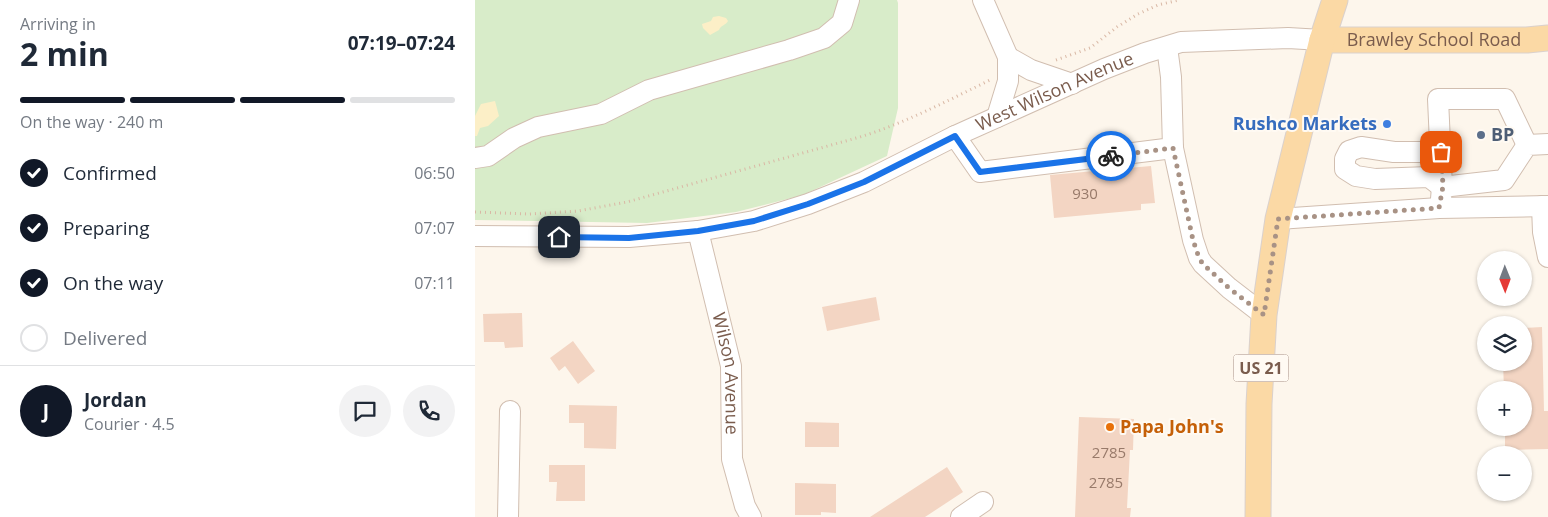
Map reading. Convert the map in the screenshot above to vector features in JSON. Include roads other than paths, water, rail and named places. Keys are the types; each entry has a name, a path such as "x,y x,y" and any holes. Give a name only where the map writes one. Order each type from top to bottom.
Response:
{"main road":[{"name":"US 21","path":"1257,517 1259,404 1264,315 1278,219 1322,40 1335,0"},
{"name":"Brawley School Road","path":"1322,40 1527,40 1548,38"}],"street":[{"path":"475,158 489,156 514,138 538,127 601,114 649,90 789,50 824,38 842,23 849,0"},
{"path":"983,0 1008,57 1008,81 997,118"},
{"name":"West Wilson Avenue","path":"475,236 629,238 698,231 754,221 808,204 864,182 955,136 1128,60 1167,46 1181,42 1243,39 1288,38 1322,40"},
{"path":"1167,46 1171,70 1173,148 1193,240 1199,258 1229,288 1264,315"},
{"path":"1008,57 1031,70 1072,84"},
{"path":"1439,208 1443,186 1438,99 1505,99 1527,145"},
{"path":"955,136 980,172 1173,148"},
{"path":"1527,145 1548,144"},
{"path":"1441,152 1395,152 1361,147 1349,151 1345,159 1345,169 1356,176 1375,179 1429,177 1443,186 1504,180 1527,145"},
{"path":"1278,219 1439,208 1545,206 1543,232 1548,257"},
{"name":"Wilson Avenue","path":"698,231 731,366 732,459 745,506 751,517"},
{"path":"508,517 510,411"},
{"path":"961,517 983,502"}],"place":[{"name":"Rushco Markets","path":"1387,124"},
{"name":"BP","path":"1481,135"},
{"name":"Papa John's","path":"1110,427"}]}
